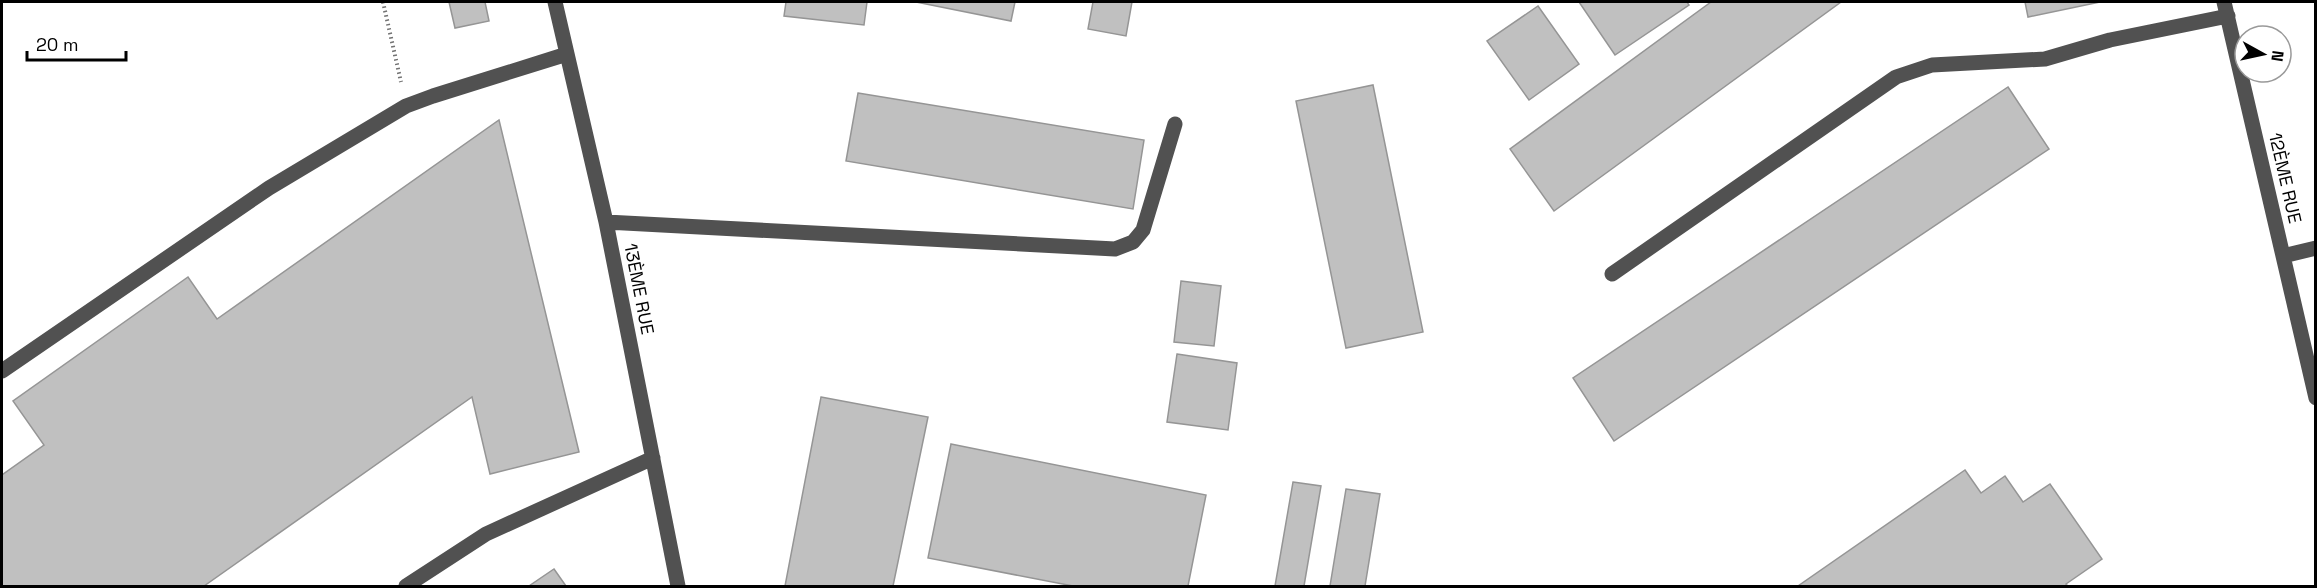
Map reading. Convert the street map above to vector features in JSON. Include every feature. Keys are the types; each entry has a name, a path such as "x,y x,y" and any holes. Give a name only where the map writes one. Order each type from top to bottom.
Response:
{"street":[{"name":"13ÈME RUE","path":"555,2 606,222 678,586"},
{"path":"1612,274 1896,77 1932,66 2045,59 2226,9"},
{"name":"12ÈME RUE","path":"2226,9 2316,398"},
{"path":"2,371 269,189 406,106 567,54"},
{"path":"606,222 1115,249 1133,242 1143,231 1175,124"},
{"path":"2283,256 2316,248"},
{"path":"406,586 486,534 653,458"}],"path":[{"path":"383,2 406,106"}],"building":[{"path":"449,2 485,2 489,21 455,28"},
{"path":"786,2 867,2 864,25 784,16"},
{"path":"916,2 1015,2 1011,21"},
{"path":"1093,2 1132,2 1126,36 1088,29"},
{"path":"1579,2 1687,2 1689,5 1615,55"},
{"path":"1711,2 1841,2 1554,211 1510,149"},
{"path":"2025,2 2100,2 2028,17"},
{"path":"1538,6 1579,64 1529,100 1487,41"},
{"path":"1373,85 1423,332 1346,348 1296,101"},
{"path":"2008,87 2049,149 1614,441 1573,378"},
{"path":"858,93 1144,140 1133,209 846,161"},
{"path":"499,120 579,452 490,474 472,397 204,586 2,586 2,475 44,445 13,401 188,277 217,319"},
{"path":"1181,281 1221,286 1214,346 1174,342"},
{"path":"1177,354 1237,363 1228,430 1167,422"},
{"path":"821,397 928,417 893,586 785,586"},
{"path":"951,444 1206,495 1188,586 1073,586 928,558"},
{"path":"1965,470 1981,493 2005,476 2023,502 2050,484 2102,559 2066,584 2068,586 1798,586"},
{"path":"1293,482 1321,486 1304,586 1275,586"},
{"path":"1346,489 1380,494 1365,586 1330,586"},
{"path":"554,569 566,586 529,586"}]}
